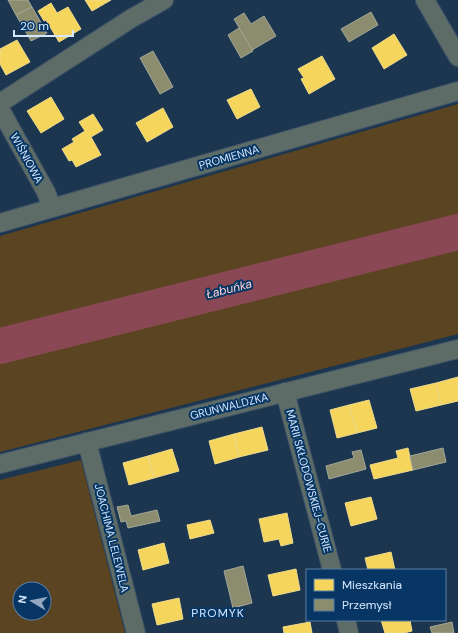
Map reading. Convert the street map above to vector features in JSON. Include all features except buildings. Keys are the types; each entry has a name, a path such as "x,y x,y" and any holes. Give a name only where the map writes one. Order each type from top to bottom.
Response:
{"street":[{"path":"0,103 132,18 164,0"},
{"path":"424,0 458,58"},
{"name":"PROMIENNA","path":"0,223 458,90"},
{"name":"WIŚNIOWA","path":"0,109 46,192 52,208"},
{"name":"GRUNWALDZKA","path":"0,464 458,349"},
{"name":"MARII SKŁODOWSKIEJ-CURIE","path":"285,392 332,569"},
{"name":"JOACHIMA LELEWELA","path":"87,442 136,633"},
{"path":"346,621 349,633"}],"shaded area":[{"path":"458,104 458,334 0,452 0,236"},
{"path":"81,460 125,633 0,633 0,480"}],"waterway":[{"name":"Łabuńka","path":"0,346 458,232"}],"district":[{"name":"PROMYK","path":"218,613"}]}
